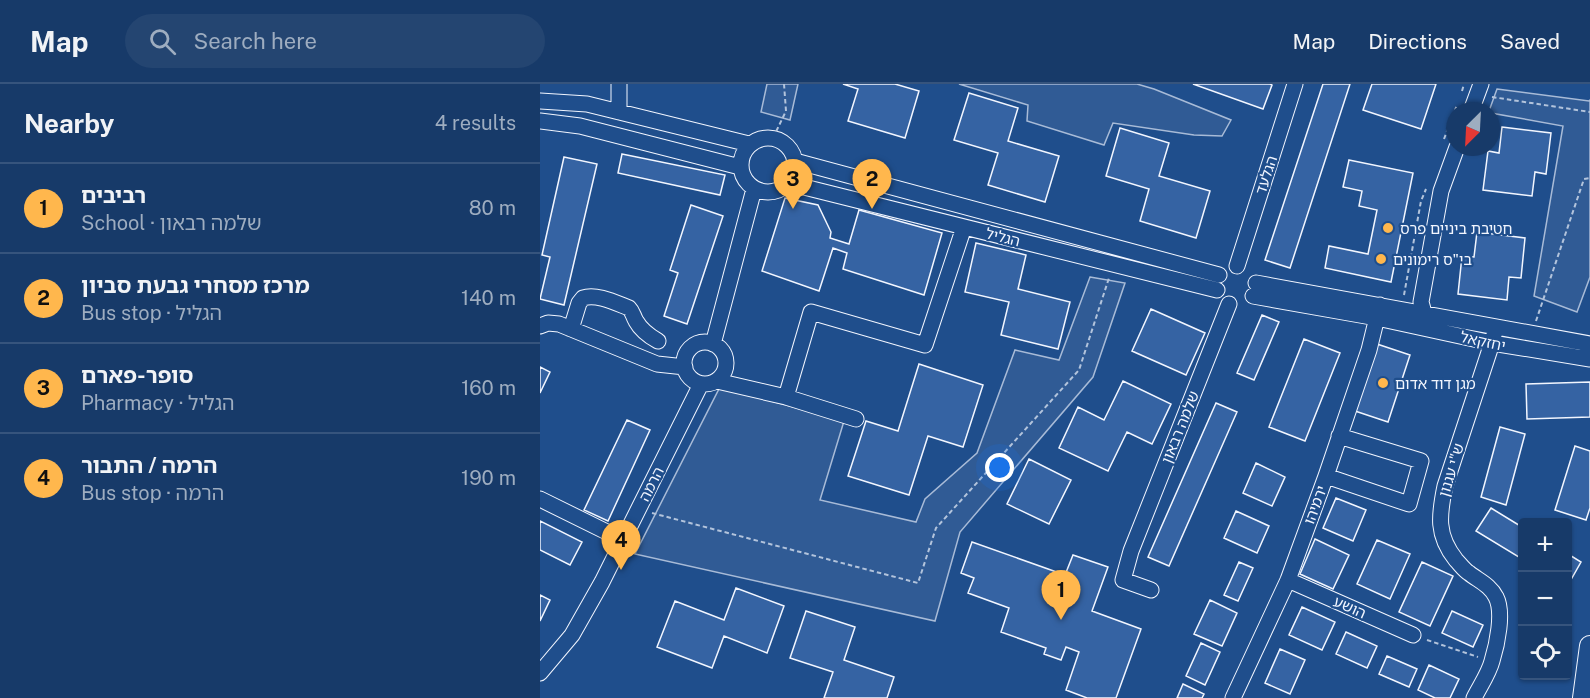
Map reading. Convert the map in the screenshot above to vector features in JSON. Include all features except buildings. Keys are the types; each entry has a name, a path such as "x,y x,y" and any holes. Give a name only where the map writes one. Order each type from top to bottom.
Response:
{"main road":[{"path":"1583,698 1590,646"}],"street":[{"path":"619,84 619,112"},
{"name":"הגלעד","path":"1237,266 1295,84"},
{"path":"1469,102 1479,90"},
{"path":"540,101 587,104 749,144"},
{"path":"540,121 580,126 740,167"},
{"path":"773,138 786,145 792,152 795,161 793,175 788,183 778,190 769,192 754,189 742,177 740,161 743,152 755,140 773,138"},
{"path":"1423,308 1441,191 1454,156"},
{"name":"הגליל","path":"795,161 1218,282"},
{"name":"הגליל","path":"788,183 1113,264 1218,282"},
{"path":"712,344 754,189"},
{"path":"786,397 811,312 925,345 964,227"},
{"path":"1237,266 1247,269 1254,278 1254,290 1248,301 1236,305 1229,304 1220,296 1218,282 1227,268 1237,266"},
{"path":"1254,290 1379,311"},
{"path":"571,329 579,303 583,298 589,296 629,308 646,335 658,341"},
{"name":"שלמה רבאון","path":"1151,590 1123,580 1131,551 1229,304"},
{"name":"יחזקאל","path":"1379,311 1423,308 1496,327 1590,344"},
{"name":"יחזקאל","path":"1379,311 1492,343 1590,359"},
{"name":"ירמיהו","path":"1233,698 1288,580 1369,350 1379,311"},
{"path":"540,326 548,323 560,324 657,364 685,367"},
{"name":"ש\"י עגנון","path":"1474,698 1492,662 1500,621 1497,598 1486,583 1467,572 1451,554 1442,537 1440,521 1444,486 1496,327"},
{"path":"700,343 712,344 721,350 726,360 725,369 717,381 701,384 687,374 685,360 692,347 700,343"},
{"path":"717,381 786,397 856,418"},
{"name":"הרמה","path":"540,673 572,635 602,582 701,384"},
{"path":"1326,477 1408,504 1421,461 1339,436"},
{"path":"540,499 623,540"},
{"name":"הושע","path":"1288,580 1413,635"}],"path":[{"path":"773,138 786,111 784,84"},
{"path":"1460,95 1464,84"},
{"path":"1479,90 1590,111"},
{"path":"1441,148 1446,139"},
{"path":"1536,323 1584,179 1590,178"},
{"path":"1423,308 1404,298 1421,201 1429,180"},
{"path":"638,510 918,583 936,528 1079,370 1113,264"},
{"path":"1413,635 1492,662"}],"shaded area":[{"path":"767,84 798,84 790,120 761,112"},
{"path":"959,84 1137,84 1231,120 1222,136 1194,135 1113,123 1104,145 1027,121 1028,105"},
{"path":"1497,89 1590,100 1590,277 1577,312 1534,296 1563,126 1500,115 1500,102 1492,102"},
{"path":"1090,277 1125,283 1093,377 960,532 935,621 635,554 720,387 844,421 820,500 916,522 925,499 977,453 1015,350 1059,360"}],"place":[{"name":"סופר-פארם","path":"793,209"},
{"name":"מרכז מסחרי גבעת סביון","path":"872,209"},
{"name":"חטיבת ביניים פרס","path":"1388,228"},
{"name":"בי\"ס רימונים","path":"1381,259"},
{"name":"מגן דוד אדום","path":"1383,383"},
{"name":"הרמה / התבור","path":"621,570"},
{"name":"רביבים","path":"1061,620"}]}
